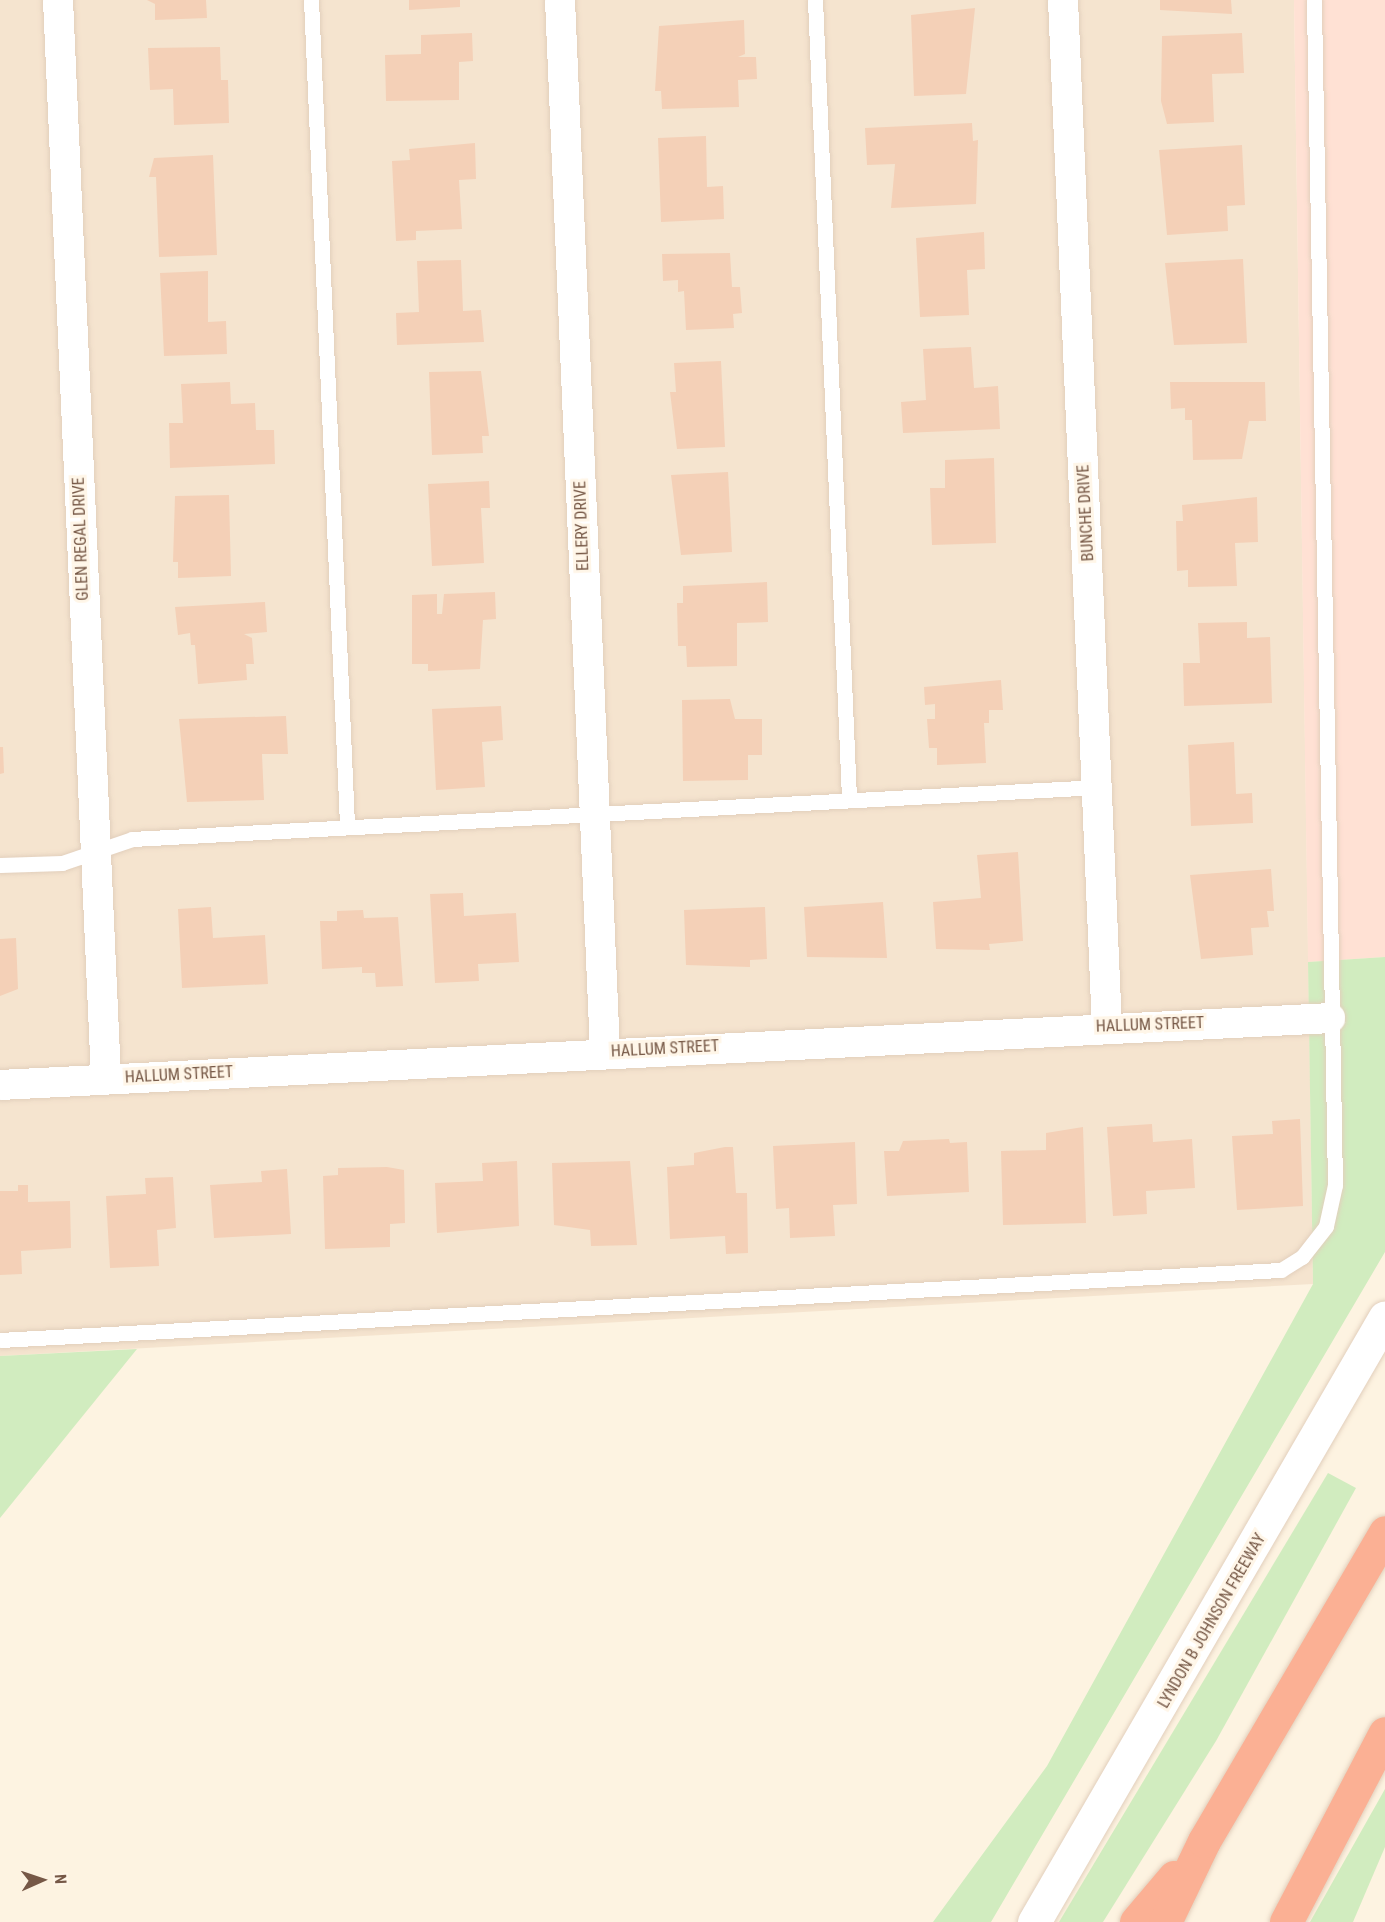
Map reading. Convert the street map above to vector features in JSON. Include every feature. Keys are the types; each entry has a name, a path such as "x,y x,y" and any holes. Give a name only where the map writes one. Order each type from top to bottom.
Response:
{"highway":[{"path":"1165,1922 1204,1841 1385,1532"},
{"path":"1286,1922 1385,1733"},
{"path":"1136,1922 1204,1841"}],"main road":[{"name":"LYNDON B JOHNSON FREEWAY","path":"1034,1922 1385,1317"}],"street":[{"name":"GLEN REGAL DRIVE","path":"58,0 94,854 106,1079"},
{"name":"ELLERY DRIVE","path":"560,0 605,1052"},
{"name":"BUNCHE DRIVE","path":"1063,0 1107,1027"},
{"name":"HALLUM STREET","path":"0,1085 605,1052 1330,1018"}],"lane":[{"path":"311,0 346,826"},
{"path":"815,0 849,800"},
{"path":"0,1340 1281,1270 1302,1257 1326,1226 1335,1185 1330,1018 1335,950 1314,0"},
{"path":"0,865 62,863 94,854 132,839 594,812 1098,787"}],"shaded area":[{"path":"0,0 1294,0 1313,1284 0,1356"},
{"path":"1294,0 1385,0 1385,957 1308,962"}],"green space":[{"path":"1385,957 1385,1252 991,1922 933,1922 1047,1766 1313,1284 1308,962"},
{"path":"137,1349 0,1518 0,1356"},
{"path":"1328,1473 1356,1488 1216,1741 1103,1922 1059,1922"},
{"path":"1385,1789 1385,1847 1353,1922 1310,1922"}],"building":[{"path":"147,0 206,0 207,18 155,20 155,4"},
{"path":"409,0 460,0 460,7 409,10"},
{"path":"1160,0 1231,0 1232,14 1160,10"},
{"path":"975,8 966,94 914,96 911,15"},
{"path":"744,20 745,54 738,57 756,57 757,79 738,80 739,107 662,109 661,91 655,91 659,26"},
{"path":"472,33 473,61 459,62 459,100 386,101 385,55 421,54 421,35"},
{"path":"1242,33 1244,73 1212,74 1214,122 1167,124 1161,101 1162,36"},
{"path":"220,47 221,80 228,80 229,123 174,125 173,89 150,90 148,48"},
{"path":"972,123 973,141 978,140 976,204 891,208 895,164 867,165 865,128"},
{"path":"706,136 707,187 723,186 724,219 661,222 658,138"},
{"path":"475,143 476,179 459,180 462,229 416,231 416,240 396,241 392,161 410,160 409,149"},
{"path":"1242,145 1245,205 1227,206 1228,231 1167,235 1159,150"},
{"path":"213,155 217,255 159,257 156,177 149,177 154,158"},
{"path":"984,232 985,269 967,270 969,315 920,317 916,238"},
{"path":"730,253 732,287 740,287 742,313 733,314 734,328 686,330 684,291 678,292 678,280 663,281 662,254"},
{"path":"1243,259 1247,343 1174,345 1165,263"},
{"path":"461,260 463,311 481,310 484,342 397,345 396,313 419,312 417,261"},
{"path":"208,271 208,322 226,321 227,354 164,356 160,273"},
{"path":"971,347 974,388 998,386 1000,429 903,433 901,402 926,400 923,349"},
{"path":"721,361 725,447 677,449 670,392 676,392 674,363"},
{"path":"481,371 489,436 482,436 483,453 432,455 429,372"},
{"path":"230,382 231,404 255,403 256,430 274,430 275,464 170,468 169,423 183,423 181,384"},
{"path":"1170,382 1265,382 1266,421 1249,421 1242,459 1193,460 1192,420 1185,420 1185,408 1171,409"},
{"path":"994,458 996,543 932,545 930,488 945,488 945,460"},
{"path":"728,472 732,552 681,555 671,475"},
{"path":"489,481 490,508 481,508 484,563 432,566 428,484"},
{"path":"229,495 231,576 178,578 178,562 173,562 175,496"},
{"path":"1257,497 1258,542 1235,543 1237,586 1188,587 1188,570 1177,571 1176,521 1183,521 1182,505"},
{"path":"767,582 768,622 737,623 737,666 687,667 686,646 678,646 677,603 683,603 683,586"},
{"path":"495,592 496,619 483,620 480,669 428,671 428,664 412,664 412,595 437,594 437,614 442,614 444,594"},
{"path":"265,602 267,632 244,634 252,638 254,664 246,664 247,680 198,684 195,645 191,645 190,633 178,635 175,607"},
{"path":"1247,622 1247,638 1270,637 1272,703 1184,706 1183,663 1200,663 1198,623"},
{"path":"1001,680 1003,710 989,710 989,723 984,723 986,763 937,765 937,748 929,748 927,719 935,719 935,704 925,705 924,687"},
{"path":"730,699 735,719 762,719 762,755 748,755 748,780 683,781 682,700"},
{"path":"501,706 503,740 482,742 485,787 436,790 432,709"},
{"path":"286,716 288,754 262,754 264,800 187,802 179,719"},
{"path":"1234,742 1236,794 1252,793 1253,823 1191,826 1188,745"},
{"path":"0,747 3,747 4,773 0,774"},
{"path":"1018,852 1023,941 989,944 990,950 936,949 933,902 981,898 977,855"},
{"path":"1271,869 1274,911 1267,911 1269,927 1251,928 1253,955 1201,959 1190,875"},
{"path":"463,893 464,916 516,913 519,962 478,964 479,981 435,983 430,894"},
{"path":"883,902 887,958 807,957 804,907"},
{"path":"211,907 213,938 265,935 268,984 182,988 178,909"},
{"path":"765,907 767,959 750,960 750,967 686,965 684,910"},
{"path":"363,910 364,918 398,917 403,986 376,987 375,973 362,973 362,967 322,969 320,921 337,921 337,911"},
{"path":"16,938 18,989 0,996 0,939"},
{"path":"1300,1119 1303,1206 1237,1210 1232,1136 1273,1134 1272,1121"},
{"path":"1152,1124 1153,1142 1192,1139 1195,1188 1146,1191 1147,1214 1113,1216 1107,1127"},
{"path":"1083,1127 1086,1223 1003,1225 1001,1151 1046,1150 1046,1133"},
{"path":"949,1139 950,1143 967,1142 969,1192 887,1196 884,1151 899,1151 903,1141"},
{"path":"855,1142 857,1204 833,1205 835,1236 790,1238 789,1208 776,1209 773,1146"},
{"path":"733,1147 736,1193 747,1193 748,1253 726,1254 725,1236 670,1239 667,1167 694,1165 694,1153"},
{"path":"517,1161 519,1226 437,1233 435,1183 483,1181 482,1163"},
{"path":"630,1161 637,1245 591,1246 590,1230 554,1225 552,1163"},
{"path":"387,1167 404,1170 405,1223 390,1224 390,1247 325,1249 323,1176 338,1175 338,1168"},
{"path":"287,1169 291,1234 214,1238 210,1185 262,1182 261,1171"},
{"path":"173,1177 176,1228 157,1230 159,1266 110,1268 106,1196 146,1194 145,1178"},
{"path":"18,1185 28,1185 28,1202 70,1201 71,1248 21,1251 22,1274 0,1275 0,1191 18,1191"}]}
